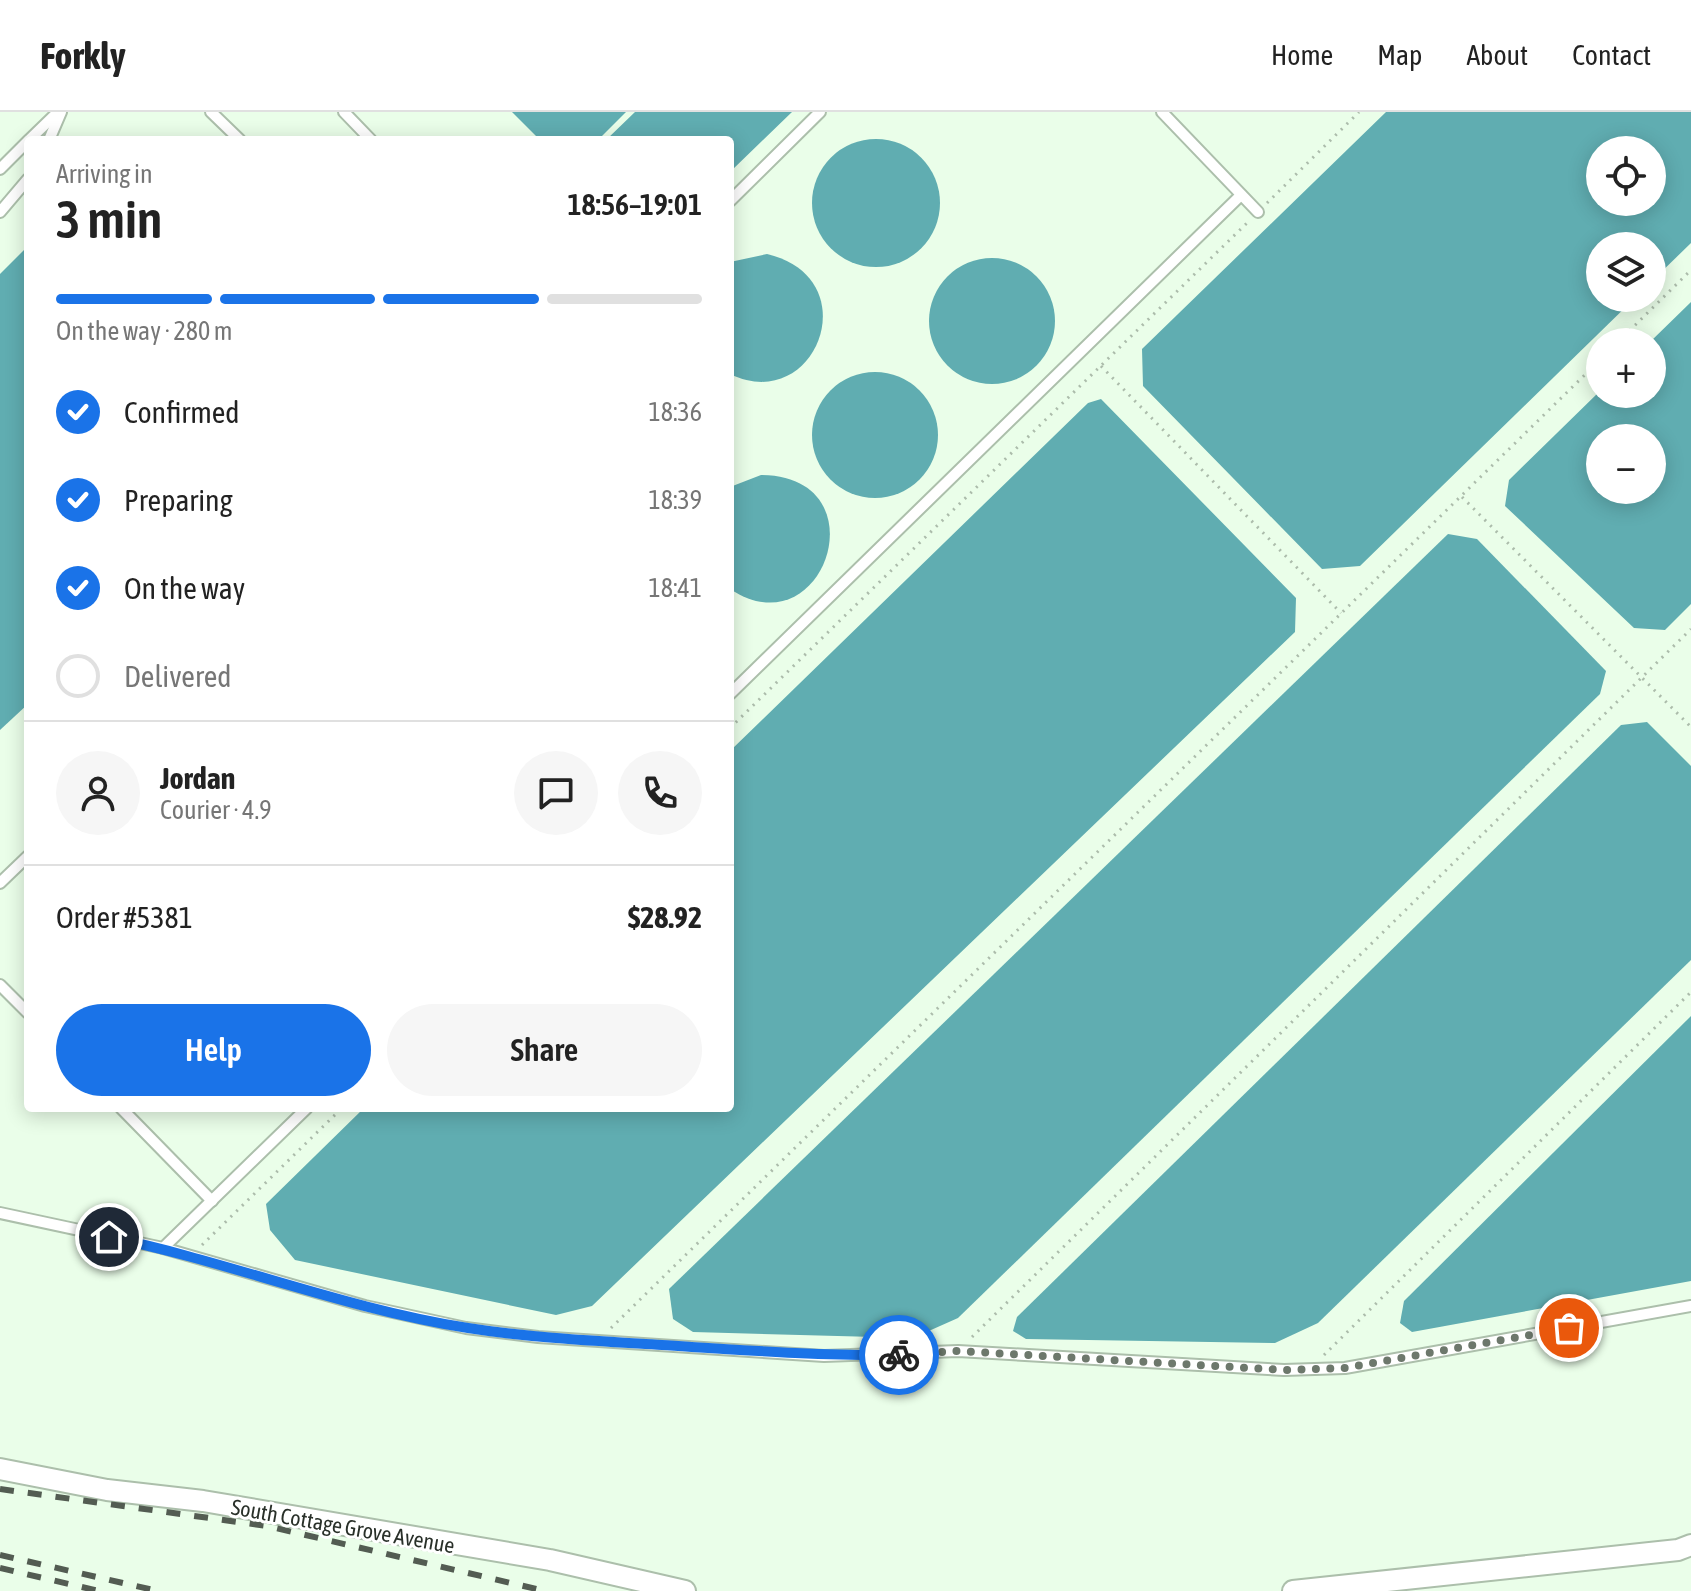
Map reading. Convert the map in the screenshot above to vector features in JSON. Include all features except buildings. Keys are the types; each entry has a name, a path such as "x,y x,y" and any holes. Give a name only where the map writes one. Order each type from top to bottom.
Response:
{"street":[{"name":"South Cottage Grove Avenue","path":"0,1469 107,1490 203,1501 550,1560 685,1591"},
{"path":"1293,1591 1678,1550 1691,1545"}],"lane":[{"path":"50,136 59,112"},
{"path":"34,136 59,112"},
{"path":"211,112 236,136"},
{"path":"344,112 367,136"},
{"path":"734,197 820,112"},
{"path":"1162,112 1258,212"},
{"path":"0,169 24,146"},
{"path":"0,212 24,184"},
{"path":"734,690 1241,195"},
{"path":"0,883 24,860"},
{"path":"0,985 24,1009"},
{"path":"125,1112 212,1201"},
{"path":"163,1248 303,1112"},
{"path":"0,1213 163,1248 365,1306 466,1328 597,1341 824,1356 958,1351 1309,1369 1345,1368 1691,1306"}],"path":[{"path":"734,724 1359,112"},
{"path":"1632,328 1691,270"},
{"path":"1101,365 1341,613"},
{"path":"597,1341 1586,374"},
{"path":"1461,496 1691,727"},
{"path":"958,1351 1691,629"},
{"path":"1309,1369 1691,992"},
{"path":"191,1256 338,1112"}],"water":[{"path":"512,112 626,112 602,136 536,136"},
{"path":"635,112 792,112 734,168 734,136 610,136"},
{"path":"1386,112 1691,112 1691,243 1666,267 1666,232 1586,232 1586,312 1621,312 1604,328 1586,328 1586,346 1360,566 1322,569 1143,386 1142,349"},
{"path":"876,139 900,144 921,158 935,179 940,203 935,227 921,248 900,262 876,267 852,262 831,248 817,227 812,203 817,179 831,158 852,144"},
{"path":"24,250 24,708 0,730 0,274"},
{"path":"767,254 798,268 816,289 823,314 819,339 806,361 786,376 760,382 734,375 734,261"},
{"path":"992,258 1016,262 1037,276 1051,297 1055,321 1051,345 1037,366 1016,380 992,384 968,380 947,366 933,345 929,321 933,297 947,276 968,262"},
{"path":"1691,302 1691,604 1665,630 1634,628 1505,506 1509,480 1586,405 1586,408 1666,408 1664,328"},
{"path":"875,372 899,376 920,390 934,411 938,435 934,459 920,480 899,494 875,498 851,494 830,480 816,459 812,435 816,411 830,390 851,376"},
{"path":"1101,399 1296,598 1295,632 592,1306 556,1315 295,1260 270,1230 266,1204 360,1112 734,1112 734,747 1088,403"},
{"path":"761,475 799,483 821,502 830,528 826,556 813,581 792,598 763,602 734,591 734,485"},
{"path":"1448,534 1477,539 1606,671 1600,694 958,1318 913,1338 693,1332 673,1319 669,1289"},
{"path":"1647,722 1691,766 1691,960 1318,1323 1275,1343 1026,1339 1013,1331 1017,1317 1621,725"},
{"path":"1691,1016 1691,1281 1412,1332 1400,1323 1404,1301"}],"railway":[{"path":"0,1489 267,1526 545,1591"},
{"path":"0,1555 158,1591"},
{"path":"0,1568 99,1591"}],"way so far":[{"path":"899,1355 958,1351 1284,1370 1345,1368 1569,1328"}],"route":[{"path":"109,1237 163,1248 365,1306 466,1328 538,1337 824,1356 899,1355"}]}
